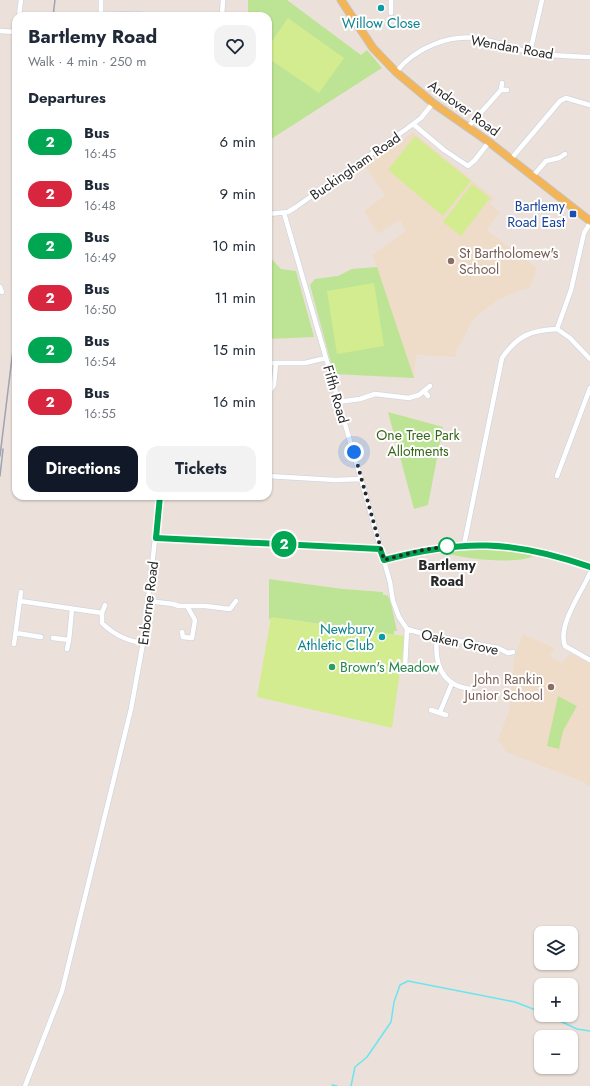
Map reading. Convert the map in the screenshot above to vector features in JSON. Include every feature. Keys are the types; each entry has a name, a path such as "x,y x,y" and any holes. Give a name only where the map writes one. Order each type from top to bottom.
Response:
{"main road":[{"name":"Andover Road","path":"341,0 373,48 396,72 433,103 489,142 590,222"}],"street":[{"path":"20,12 21,0"},
{"path":"102,0 102,12"},
{"path":"222,12 223,0"},
{"path":"390,0 391,13"},
{"path":"530,52 542,0"},
{"path":"0,30 12,32"},
{"name":"Wendan Road","path":"396,72 404,61 420,50 445,41 462,38 481,39 530,52 590,57"},
{"path":"468,127 501,90 502,83"},
{"path":"501,90 507,90"},
{"path":"511,159 560,100 566,98 590,105"},
{"name":"Buckingham Road","path":"272,214 284,213 296,207 413,124 428,111 433,103"},
{"path":"413,124 444,150 468,166 475,160 489,142"},
{"path":"533,176 546,161 559,158 565,154"},
{"name":"Fifth Road","path":"284,213 384,560 393,601 399,617 407,629"},
{"path":"557,329 571,290 584,233 590,222"},
{"path":"464,544 502,358 510,346 527,333 544,329 557,329 570,338 590,360"},
{"path":"272,363 305,363 326,358"},
{"path":"272,388 274,385 276,363"},
{"path":"338,402 360,399 375,394 409,398 419,395 430,386"},
{"path":"557,476 590,388"},
{"path":"424,391 428,396"},
{"path":"272,476 335,480 361,479"},
{"name":"Enborne Road","path":"24,1086 62,991 131,709 143,643 160,500"},
{"path":"156,538 380,549"},
{"path":"384,560 427,549 464,544 520,548 590,566"},
{"path":"590,573 566,622 563,642 565,646 590,660"},
{"path":"14,644 21,592"},
{"path":"20,601 102,613"},
{"path":"148,601 230,609 236,601"},
{"path":"105,605 102,613 102,623 118,636 131,642 143,643"},
{"path":"182,632 183,637 192,638 195,620 187,606"},
{"path":"67,649 72,609"},
{"path":"405,667 407,629"},
{"name":"Oaken Grove","path":"407,629 437,637 498,648 508,653 513,652"},
{"path":"16,633 40,637"},
{"path":"437,637 436,649 438,665 443,675 458,687 470,689"},
{"path":"53,638 69,640"},
{"path":"440,712 452,683"},
{"path":"431,710 446,715"}],"shaded area":[{"name":"St Bartholomew's School","path":"413,132 494,198 490,204 500,212 487,230 537,268 530,288 520,290 500,299 480,313 473,320 456,352 456,357 416,355 414,378 334,374 310,285 315,279 338,276 352,269 377,267 372,255 406,231 400,220 378,234 364,211 385,195 365,166"},
{"name":"John Rankin Junior School","path":"523,634 555,648 550,656 562,663 570,653 590,664 590,787 581,781 506,752 498,740 509,710 514,658"}],"green space":[{"path":"248,0 287,0 361,55 367,50 382,68 272,138 272,12 248,12"},
{"path":"288,18 344,58 319,93 272,61 272,41"},
{"path":"415,136 471,181 443,216 388,170"},
{"path":"472,184 490,198 461,236 443,222"},
{"path":"272,259 281,269 296,271 314,337 272,339"},
{"path":"377,267 414,378 334,374 310,285 315,279 338,276 352,269"},
{"path":"374,283 384,346 337,354 327,291"},
{"name":"One Tree Park Allotments","path":"388,412 443,427 428,505 414,509"},
{"path":"490,547 532,553 534,556 526,559 502,561 475,559 451,555 443,552 444,549"},
{"path":"269,579 343,589 383,592 383,595 387,595 390,599 397,631 394,631 394,635 286,619 287,621 269,619"},
{"name":"Brown's Meadow","path":"271,617 405,636 392,728 257,697"},
{"path":"558,696 577,706 563,731 559,749 547,746"}],"waterway":[{"path":"351,1086 355,1067 367,1057 391,1022 394,1002 400,985 408,981 515,1002 534,1009"},
{"path":"562,1022 577,1029 590,1031"},
{"path":"332,1085 337,1086"}],"railway":[{"path":"54,12 55,0"},
{"path":"0,456 12,358"},
{"path":"0,476 3,449"}],"bus line":[{"name":"2","path":"160,500 156,538 380,549 384,560 444,546 479,544 520,548 558,557 590,567"}],"place":[{"name":"Willow Close","path":"381,8"},
{"name":"Bartlemy Road East","path":"573,214"},
{"name":"St Bartholomew's School","path":"451,261"},
{"name":"Bartlemy Road","path":"447,546"},
{"name":"Newbury Athletic Club","path":"382,637"},
{"name":"Brown's Meadow","path":"332,667"},
{"name":"John Rankin Junior School","path":"551,687"}],"route":[{"path":"354,452 369,512 384,560 418,551 447,546"}]}
